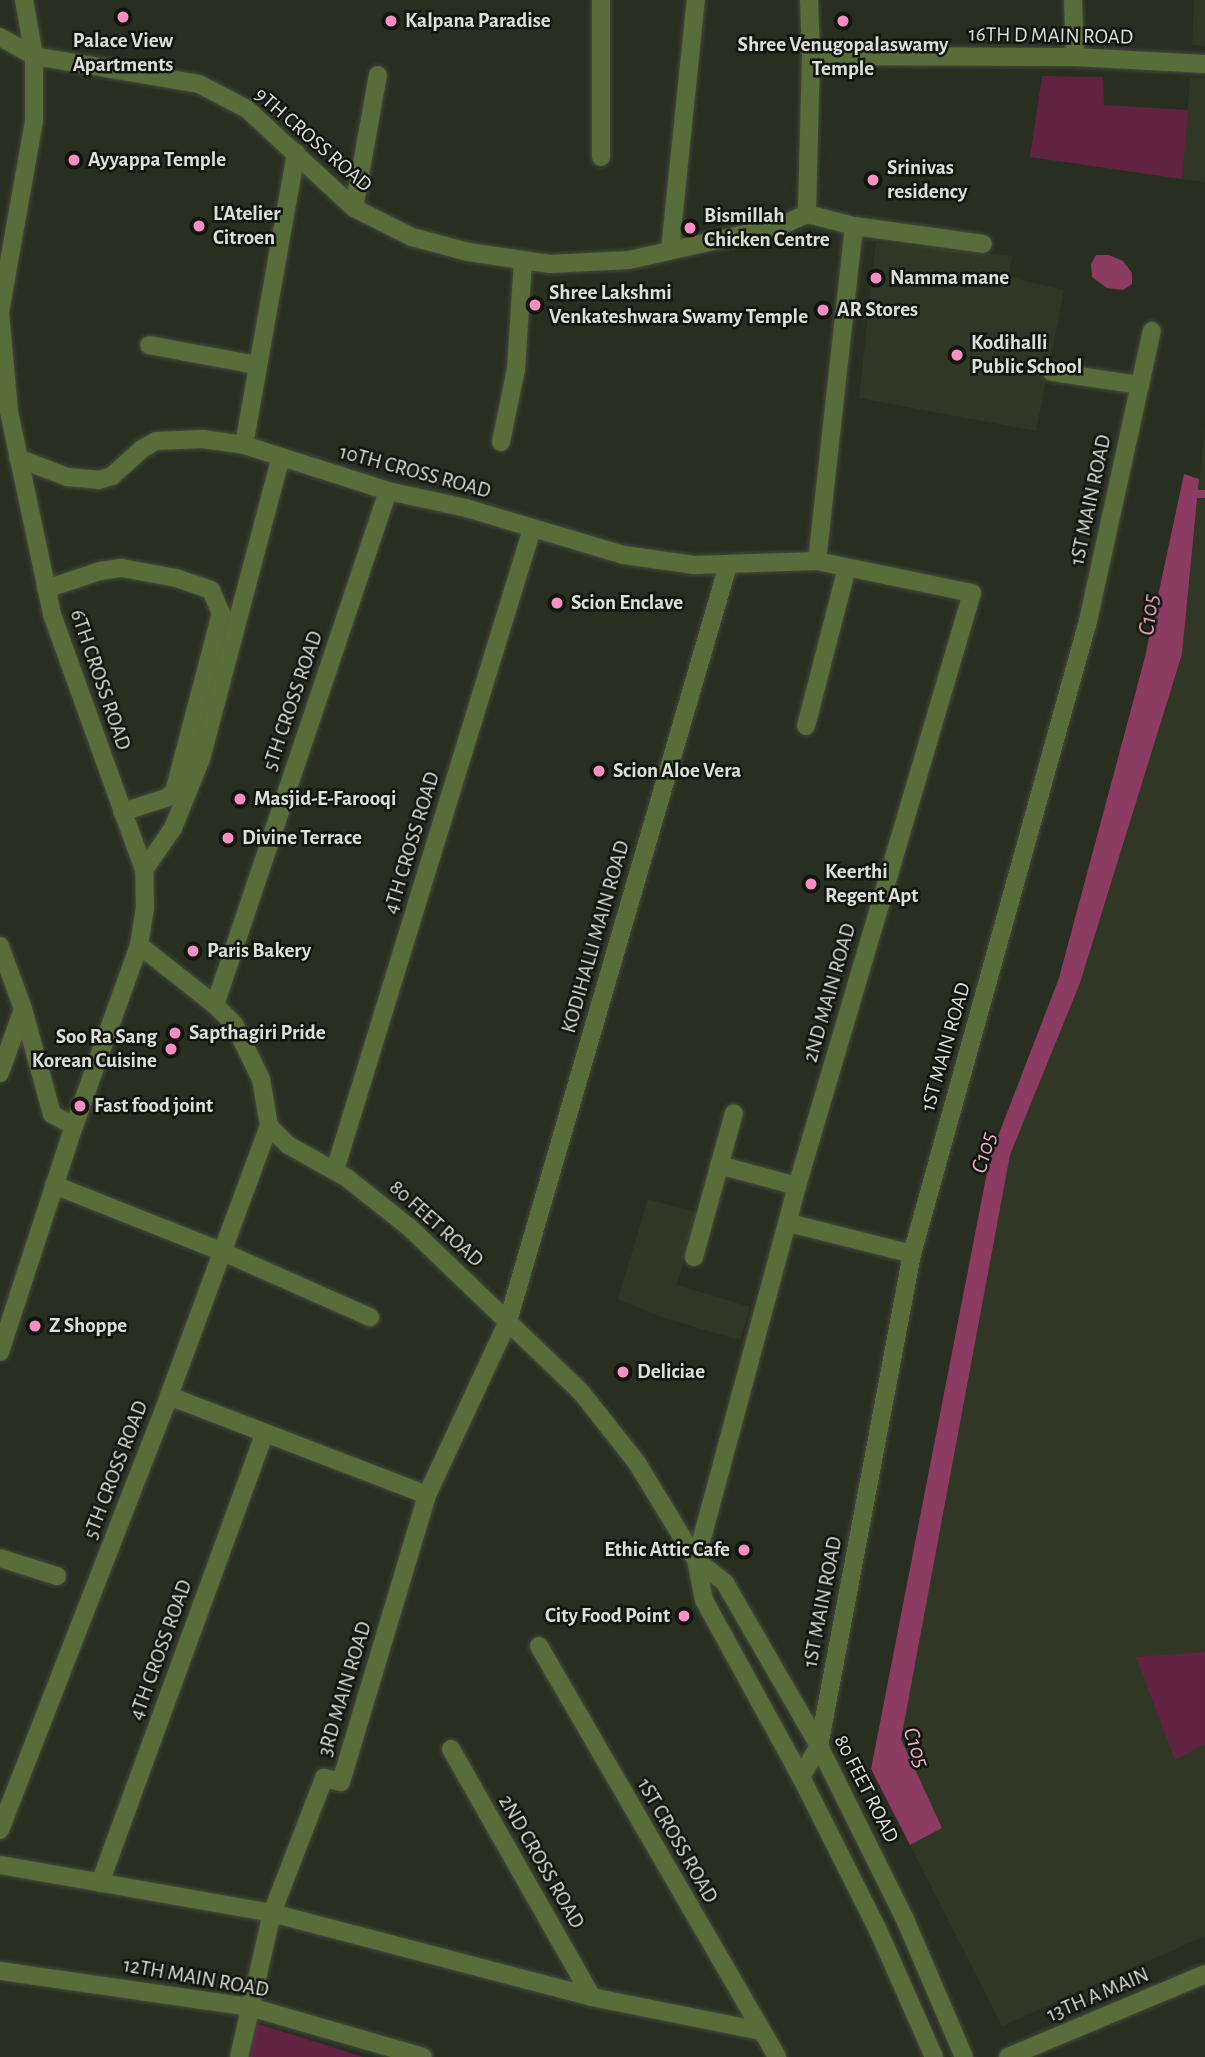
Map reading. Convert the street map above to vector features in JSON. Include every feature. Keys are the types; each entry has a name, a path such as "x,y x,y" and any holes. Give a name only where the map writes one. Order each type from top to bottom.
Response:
{"street":[{"name":"6TH CROSS ROAD","path":"1,1345 74,1126 139,945 145,909 144,870 68,664 46,589 18,458 2,355 0,313 34,121 34,56 24,0"},
{"path":"601,0 601,157"},
{"path":"670,250 696,0"},
{"path":"809,0 811,56 807,214 854,226 983,244"},
{"path":"1073,0 1075,57"},
{"name":"9TH CROSS ROAD","path":"0,37 34,56 199,84 247,109 354,208 412,237 468,252 550,264 629,260 780,226 807,214"},
{"name":"16TH D MAIN ROAD","path":"811,56 1075,57 1205,64"},
{"path":"354,208 378,75"},
{"path":"244,445 256,365 296,153"},
{"path":"817,561 854,226"},
{"path":"501,442 516,369 523,260"},
{"name":"1ST MAIN ROAD","path":"801,1776 820,1746 912,1254 1088,621 1152,331"},
{"path":"149,345 256,365"},
{"path":"1052,372 1140,385"},
{"name":"10TH CROSS ROAD","path":"18,458 67,477 99,480 113,476 148,445 166,439 203,439 244,445 388,491 466,508 532,530 624,555 673,564 728,565 817,561"},
{"path":"144,870 173,828 201,759 281,457"},
{"name":"5TH CROSS ROAD","path":"215,1005 388,491"},
{"name":"4TH CROSS ROAD","path":"335,1171 532,530"},
{"name":"2ND MAIN ROAD","path":"696,1560 797,1186 972,593 817,561"},
{"name":"KODIHALLI MAIN ROAD","path":"508,1321 728,565"},
{"path":"806,726 847,567"},
{"path":"46,589 100,571 122,568 176,578 211,590 220,613 179,781 166,799 122,812"},
{"path":"139,945 215,1005 234,1024 253,1057 261,1079 269,1126"},
{"path":"0,946 23,1009 52,1114 74,1126"},
{"path":"0,1073 23,1009"},
{"path":"694,1257 734,1113"},
{"name":"5TH CROSS ROAD","path":"0,1830 169,1396 269,1126"},
{"name":"80 FEET ROAD","path":"269,1126 288,1145 335,1171 411,1228 581,1392 614,1430 696,1560 725,1583 820,1746 904,1917 964,2057"},
{"path":"719,1165 797,1186"},
{"path":"54,1185 223,1252 370,1317"},
{"path":"789,1223 912,1254"},
{"name":"3RD MAIN ROAD","path":"239,2057 272,1913 324,1779 341,1783 427,1495 508,1321"},
{"path":"169,1396 427,1495"},
{"name":"4TH CROSS ROAD","path":"100,1883 265,1433"},
{"path":"0,1558 57,1576"},
{"name":"80 FEET ROAD","path":"696,1560 704,1600 801,1776 878,1930 934,2057"},
{"name":"1ST CROSS ROAD","path":"539,1646 777,2057"},
{"name":"2ND CROSS ROAD","path":"451,1749 592,1997"},
{"path":"0,1865 272,1913 592,1997 761,2031"},
{"name":"12TH MAIN ROAD","path":"0,1971 250,2007 423,2057"},
{"name":"13TH A MAIN","path":"1008,2057 1205,1975"}],"shaded area":[{"path":"1194,0 1205,0 1205,46 1192,45"},
{"path":"1042,76 1103,77 1104,105 1188,110 1182,179 1030,157"},
{"path":"1190,78 1205,78 1205,182 1182,179"},
{"name":"Kodihalli Public School","path":"876,242 1012,256 1009,277 1064,290 1036,431 859,398"},
{"path":"1096,255 1109,255 1123,261 1132,273 1132,284 1123,290 1107,288 1092,277 1091,264"},
{"path":"1205,424 1205,1936 1002,2026 910,1845 942,1828 900,1739 1010,1155 1080,983 1182,654"},
{"path":"1184,474 1199,479 1182,654 1080,983 1010,1155 901,1739 942,1828 910,1845 871,1769 990,1157 1059,978 1145,657"},
{"path":"648,1199 698,1213 677,1285 750,1307 740,1340 661,1317 618,1299"},
{"path":"1205,1652 1205,1744 1175,1760 1136,1657"},
{"path":"255,2023 364,2057 247,2057"}],"waterway":[{"name":"C105","path":"1187,494 1205,494"}],"place":[{"name":"Palace View Apartments","path":"123,17"},
{"name":"Kalpana Paradise","path":"391,21"},
{"name":"Shree Venugopalaswamy Temple","path":"843,21"},
{"name":"Ayyappa Temple","path":"74,160"},
{"name":"Srinivas residency","path":"873,180"},
{"name":"L'Atelier Citroen","path":"199,226"},
{"name":"Bismillah Chicken Centre","path":"690,228"},
{"name":"Namma mane","path":"876,278"},
{"name":"Shree Lakshmi Venkateshwara Swamy Temple","path":"535,305"},
{"name":"AR Stores","path":"823,310"},
{"name":"Kodihalli Public School","path":"957,355"},
{"name":"Scion Enclave","path":"557,603"},
{"name":"Scion Aloe Vera","path":"599,771"},
{"name":"Masjid-E-Farooqi","path":"240,799"},
{"name":"Divine Terrace","path":"228,838"},
{"name":"Keerthi Regent Apt","path":"811,884"},
{"name":"Paris Bakery","path":"193,951"},
{"name":"Sapthagiri Pride","path":"175,1033"},
{"name":"Soo Ra Sang Korean Cuisine","path":"171,1049"},
{"name":"Fast food joint","path":"80,1106"},
{"name":"Z Shoppe","path":"35,1326"},
{"name":"Deliciae","path":"623,1372"},
{"name":"Ethic Attic Cafe","path":"744,1550"},
{"name":"City Food Point","path":"684,1616"}]}
